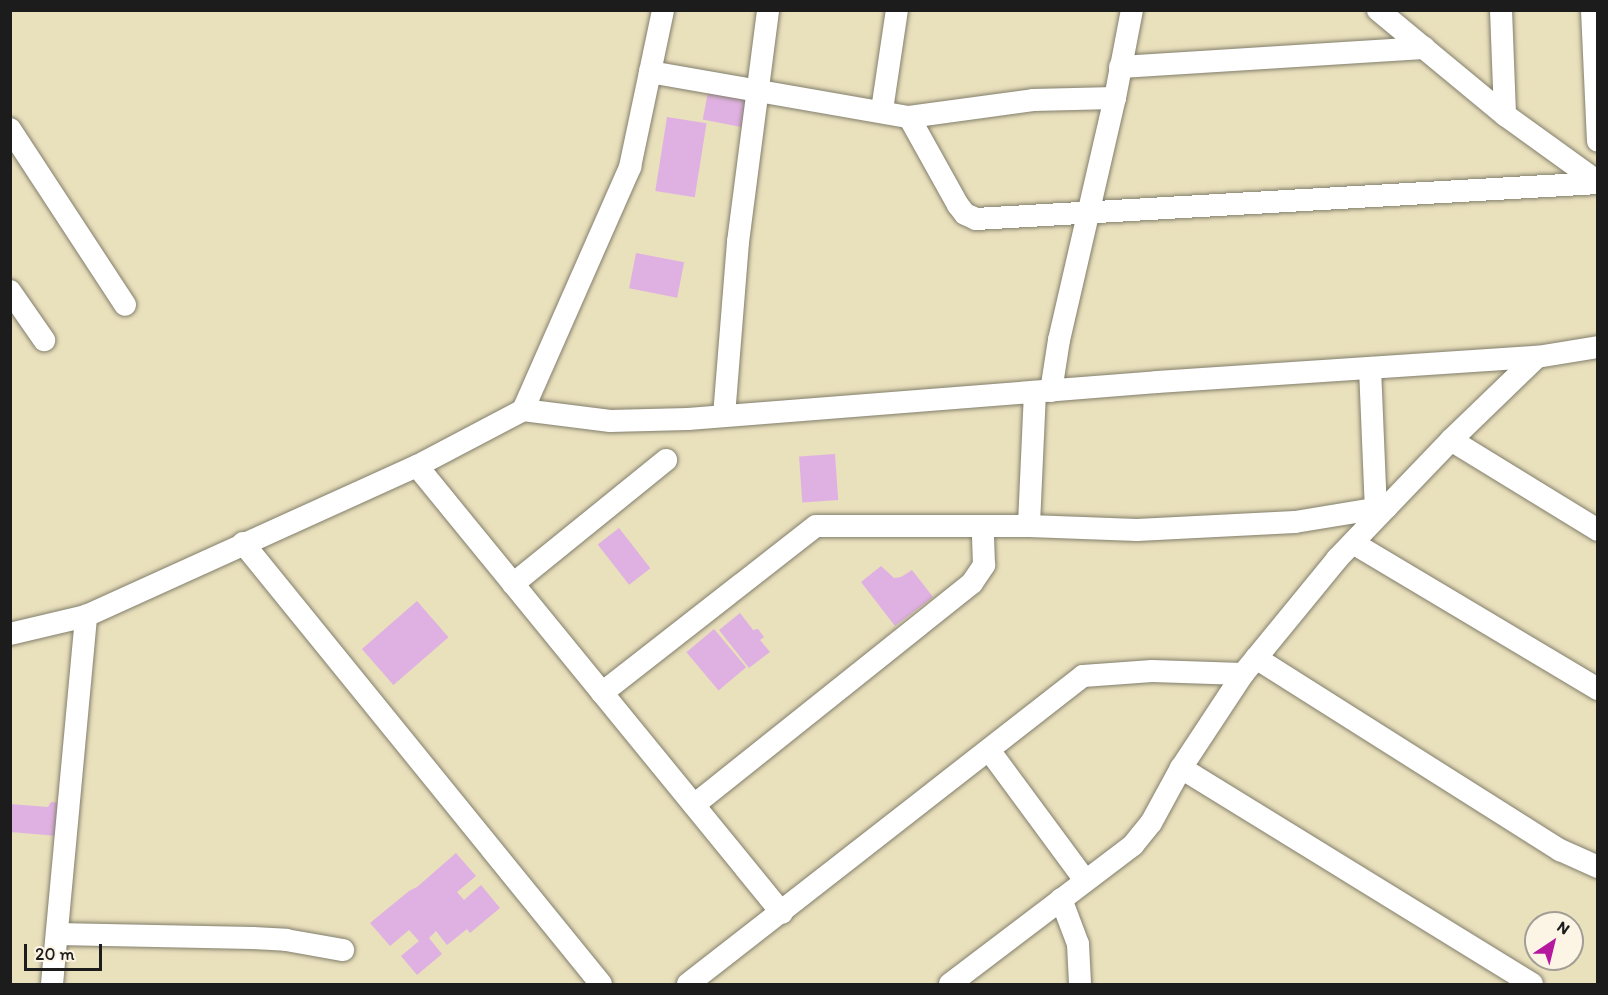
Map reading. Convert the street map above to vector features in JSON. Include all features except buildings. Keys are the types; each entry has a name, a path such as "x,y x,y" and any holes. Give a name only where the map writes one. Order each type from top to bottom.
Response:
{"street":[{"path":"523,410 630,167 663,10"},
{"path":"724,416 738,242 768,10"},
{"path":"882,110 897,10"},
{"path":"1029,526 1043,391 1059,340 1115,98 1132,10"},
{"path":"1501,10 1505,115"},
{"path":"1592,10 1598,141"},
{"path":"1389,14 1424,48 1505,115 1598,182"},
{"path":"1120,67 1424,48"},
{"path":"650,72 882,110 909,117 1033,100 1115,98"},
{"path":"909,117 965,214 976,219 1598,182"},
{"path":"10,129 125,305"},
{"path":"10,291 44,340"},
{"path":"10,634 86,616 417,466 523,410 610,421 724,416 1043,391 1537,357 1596,349"},
{"path":"950,984 1133,845 1151,823 1181,768 1250,666 1382,508 1537,357"},
{"path":"1370,368 1382,508"},
{"path":"1451,440 1598,530"},
{"path":"513,584 666,460"},
{"path":"417,466 782,913"},
{"path":"602,693 816,526 1029,526 1137,531 1295,522 1382,508"},
{"path":"694,805 972,583 984,565 983,527"},
{"path":"243,543 602,984"},
{"path":"1353,543 1598,689"},
{"path":"52,984 86,616"},
{"path":"688,984 707,977 782,913 1083,676 1250,666 1560,850 1598,867"},
{"path":"988,750 1085,880"},
{"path":"1181,768 1532,984"},
{"path":"1061,899 1078,944 1080,984"},
{"path":"57,934 253,938 286,940 343,950"}]}
